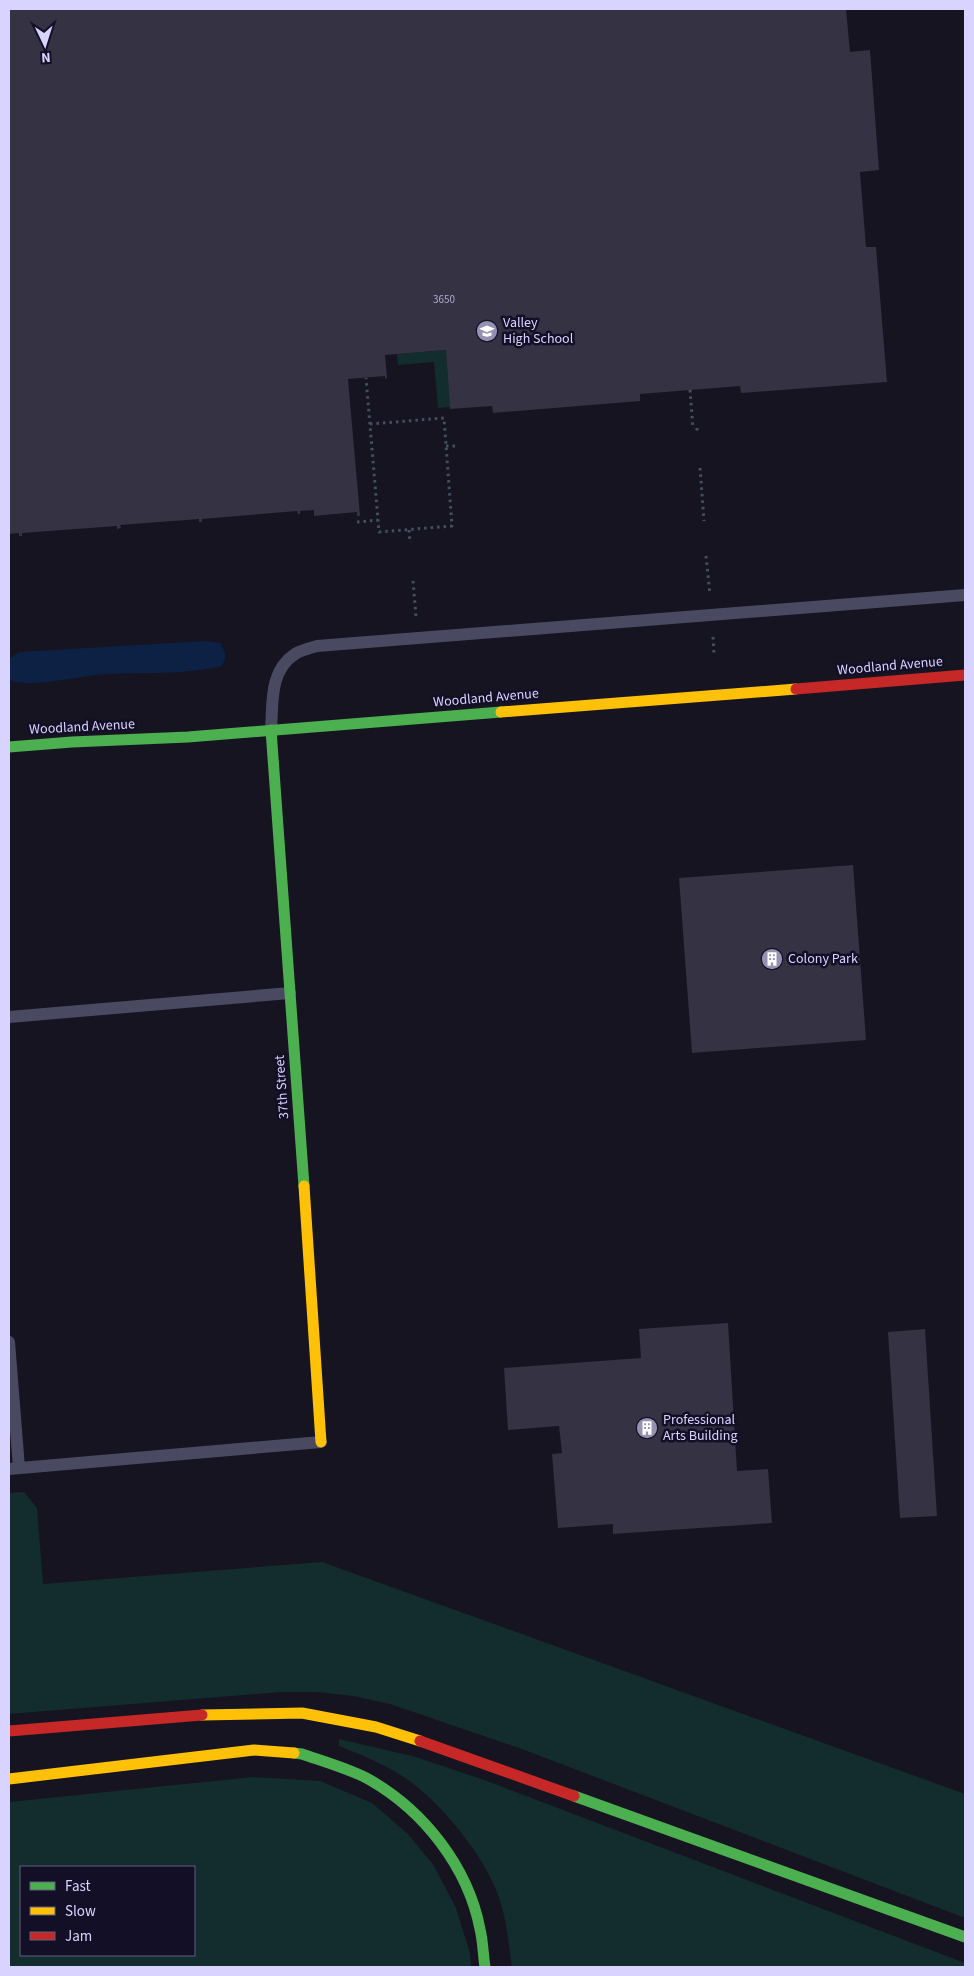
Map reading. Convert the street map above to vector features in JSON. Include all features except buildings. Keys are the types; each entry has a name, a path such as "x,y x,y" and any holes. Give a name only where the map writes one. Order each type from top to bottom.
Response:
{"main road":[{"name":"Woodland Avenue","path":"9,747 271,730 965,675"},
{"name":"37th Street","path":"271,730 321,1442"},
{"path":"9,1731 220,1714 302,1713 376,1727 435,1746 965,1937"},
{"path":"9,1779 254,1750 302,1754 369,1779 408,1807 440,1842 465,1883 480,1928 485,1967"}],"lane":[{"path":"271,730 276,676 283,665 296,653 317,646 965,595"},
{"path":"9,1017 290,993"},
{"path":"9,1342 14,1469 321,1442"}],"path":[{"path":"366,378 379,532 452,526 444,418 370,424"},
{"path":"690,390 696,430"},
{"path":"446,446 455,446"},
{"path":"700,468 704,521"},
{"path":"357,522 378,520"},
{"path":"409,530 410,542"},
{"path":"706,556 710,598"},
{"path":"413,581 416,616"},
{"path":"712,631 714,654"}],"green space":[{"path":"446,350 450,407 438,408 434,362 398,365 397,354"},
{"path":"24,1492 37,1508 43,1584 322,1562 965,1794 965,1918 522,1749 390,1704 353,1696 317,1692 282,1692 9,1714 9,1493"},
{"path":"339,1739 416,1757 487,1781 965,1963 965,1967 512,1967 504,1914 496,1890 488,1872 466,1838 439,1807 411,1782 385,1766 339,1746"},
{"path":"253,1777 320,1781 372,1803 408,1834 434,1866 456,1908 470,1953 471,1967 9,1967 9,1802"}],"water":[{"path":"205,641 220,643 225,654 222,666 179,672 122,673 30,683 9,680 9,659 19,652"}],"traffic: fast":[{"path":"9,747 188,737 501,712"},
{"path":"271,730 304,1186"},
{"path":"294,1753 337,1766 370,1780 390,1793 425,1824 441,1843 465,1884 474,1906 480,1929 485,1967"},
{"path":"574,1796 965,1937"}],"traffic: slow":[{"path":"501,712 796,689"},
{"path":"304,1186 321,1442"},
{"path":"202,1715 302,1713 376,1727 420,1741"},
{"path":"9,1779 254,1750 294,1753"}],"traffic: jam":[{"path":"796,689 965,675"},
{"path":"9,1731 202,1715"},
{"path":"420,1741 574,1796"}],"place":[{"name":"Valley High School","path":"487,331"},
{"name":"Colony Park","path":"772,959"},
{"name":"Professional Arts Building","path":"647,1428"}]}
